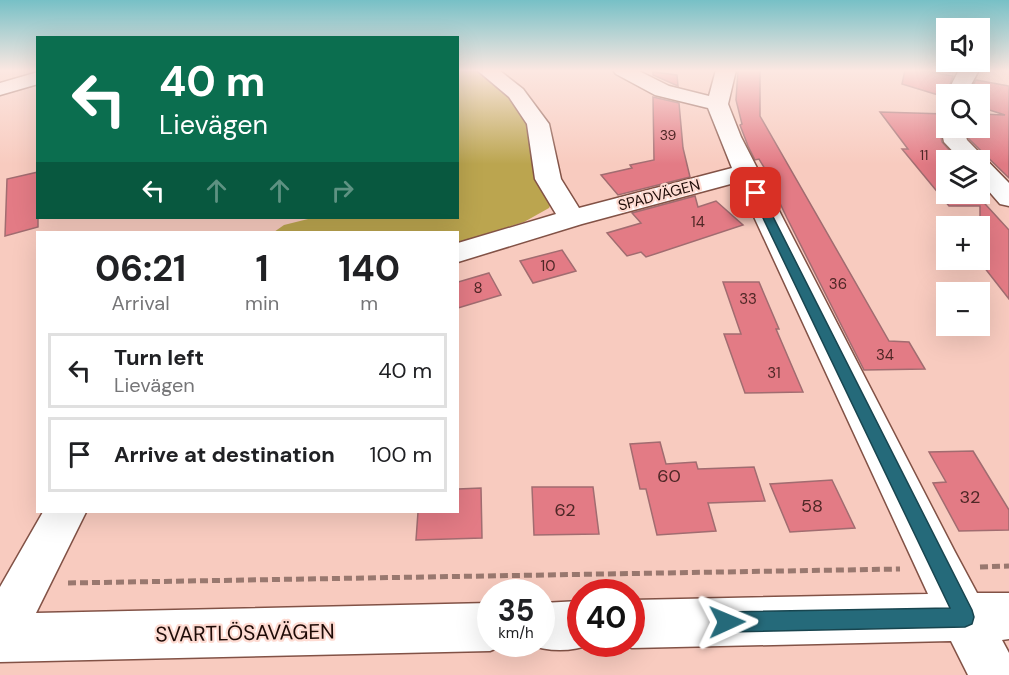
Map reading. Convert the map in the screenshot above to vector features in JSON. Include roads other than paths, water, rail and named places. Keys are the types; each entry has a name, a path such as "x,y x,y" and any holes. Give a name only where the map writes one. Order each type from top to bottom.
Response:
{"street":[{"path":"522,102 538,124 548,179 572,218"},
{"path":"706,102 717,104 746,172 939,568 987,617 994,675"},
{"path":"955,138 964,150"},
{"name":"SPADVÄGEN","path":"459,253 572,218 746,172"},
{"path":"990,178 1009,198"},
{"path":"0,636 64,513"},
{"path":"645,624 987,617"},
{"name":"SVARTLÖSAVÄGEN","path":"0,636 477,627"}]}
